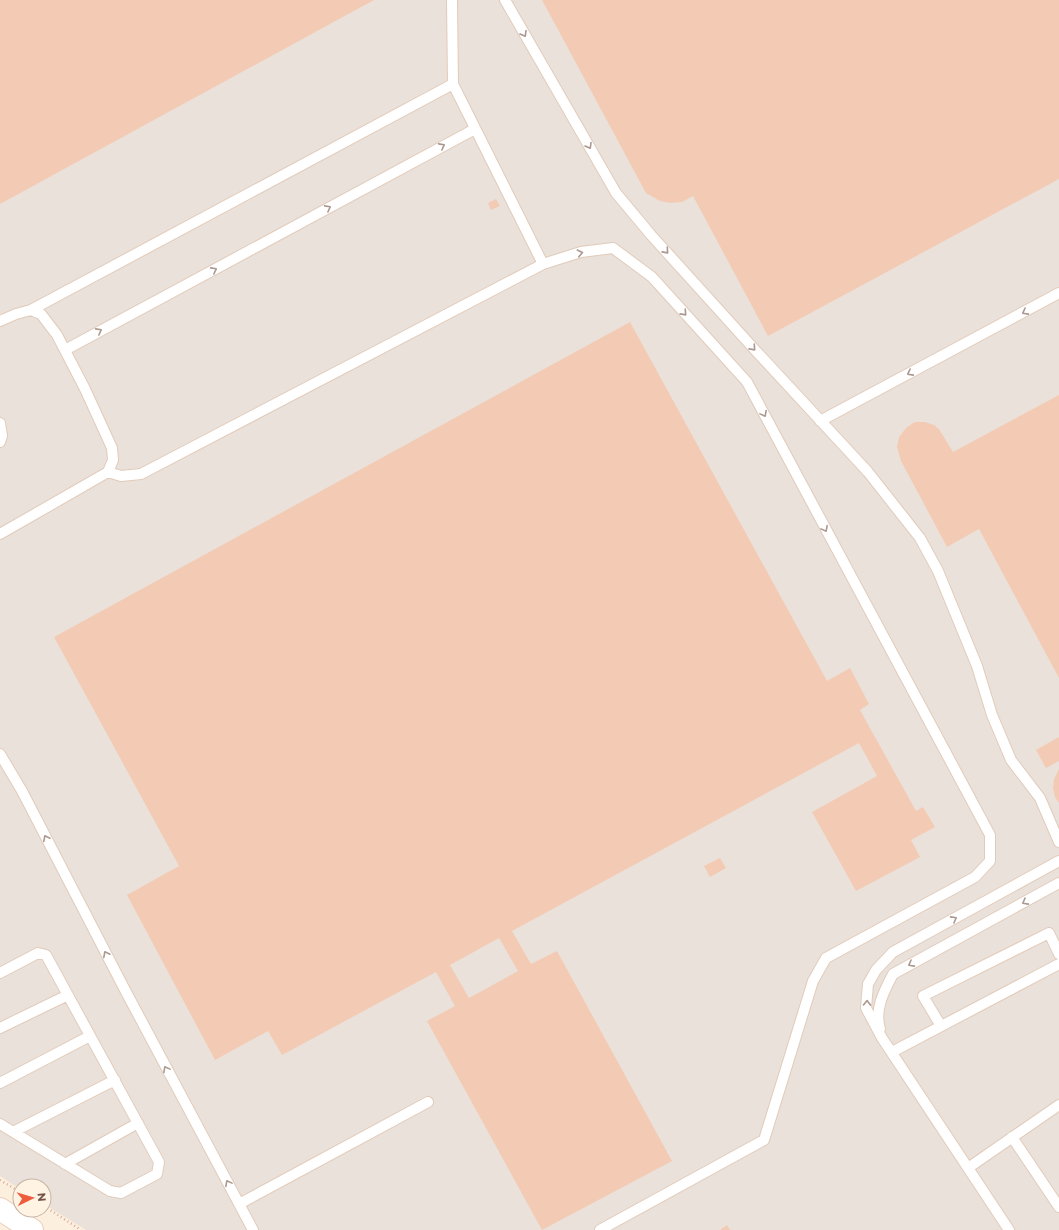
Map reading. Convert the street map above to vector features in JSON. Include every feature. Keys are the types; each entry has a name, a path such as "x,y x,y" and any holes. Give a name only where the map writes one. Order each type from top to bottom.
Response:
{"street":[{"path":"0,1209 32,1230"}],"lane":[{"path":"452,0 453,84 543,264"},
{"path":"505,0 616,193 651,235 868,472 920,538 938,571 974,659 992,715 1011,760 1040,798 1059,842"},
{"path":"0,321 16,314 31,310 453,84"},
{"path":"65,350 475,129"},
{"path":"108,472 121,476 141,474 543,264 581,252 614,248 652,277 747,382 990,835 990,861 975,877 826,958 813,981 764,1140 600,1230"},
{"path":"820,421 1059,293"},
{"path":"0,534 108,472 113,460 112,448 85,389 57,334 41,314 31,310"},
{"path":"0,423 2,436 0,442"},
{"path":"0,754 22,791 125,990 253,1230"},
{"path":"1009,1230 882,1038 866,1008 868,984 876,970 893,952 1059,861"},
{"path":"882,1038 878,1022 881,997 893,974 1059,883"},
{"path":"941,1026 923,996 1049,933 1059,954"},
{"path":"0,973 38,953 46,955 159,1162 157,1174 120,1193 110,1191 0,1124"},
{"path":"892,1052 1059,964"},
{"path":"0,1028 68,995"},
{"path":"0,1083 90,1036"},
{"path":"13,1132 115,1080"},
{"path":"239,1204 428,1102"},
{"path":"968,1168 1059,1105"},
{"path":"65,1164 138,1123"},
{"path":"1012,1137 1059,1207"}],"path":[{"path":"0,1180 12,1187"},
{"path":"52,1211 81,1230"}],"shaded area":[{"path":"0,0 1059,0 1059,1230 86,1230 52,1209 52,1178 12,1178 12,1184 0,1176"}],"building":[{"path":"0,0 374,0 0,204"},
{"path":"542,0 1059,0 1059,179 768,336 693,196 682,202 670,203 660,201 646,193"},
{"path":"496,199 500,206 491,210 488,203"},
{"path":"630,322 827,681 850,668 869,704 860,710 916,811 923,807 935,827 911,840 920,857 856,891 812,812 877,776 859,743 512,931 531,964 557,951 672,1161 542,1230 427,1021 455,1006 436,972 282,1055 268,1031 215,1060 127,895 179,866 54,637","holes":["499,938 518,971 469,998 450,965"]},
{"path":"1059,395 1059,678 979,529 947,547 901,461 897,447 899,437 907,427 915,422 925,422 934,425 939,429 953,452"},
{"path":"1059,737 1059,761 1046,768 1036,750"},
{"path":"1059,769 1059,803 1055,797 1053,788 1054,779"},
{"path":"720,858 726,868 710,877 704,866"},
{"path":"727,1225 730,1230 720,1230"}]}
